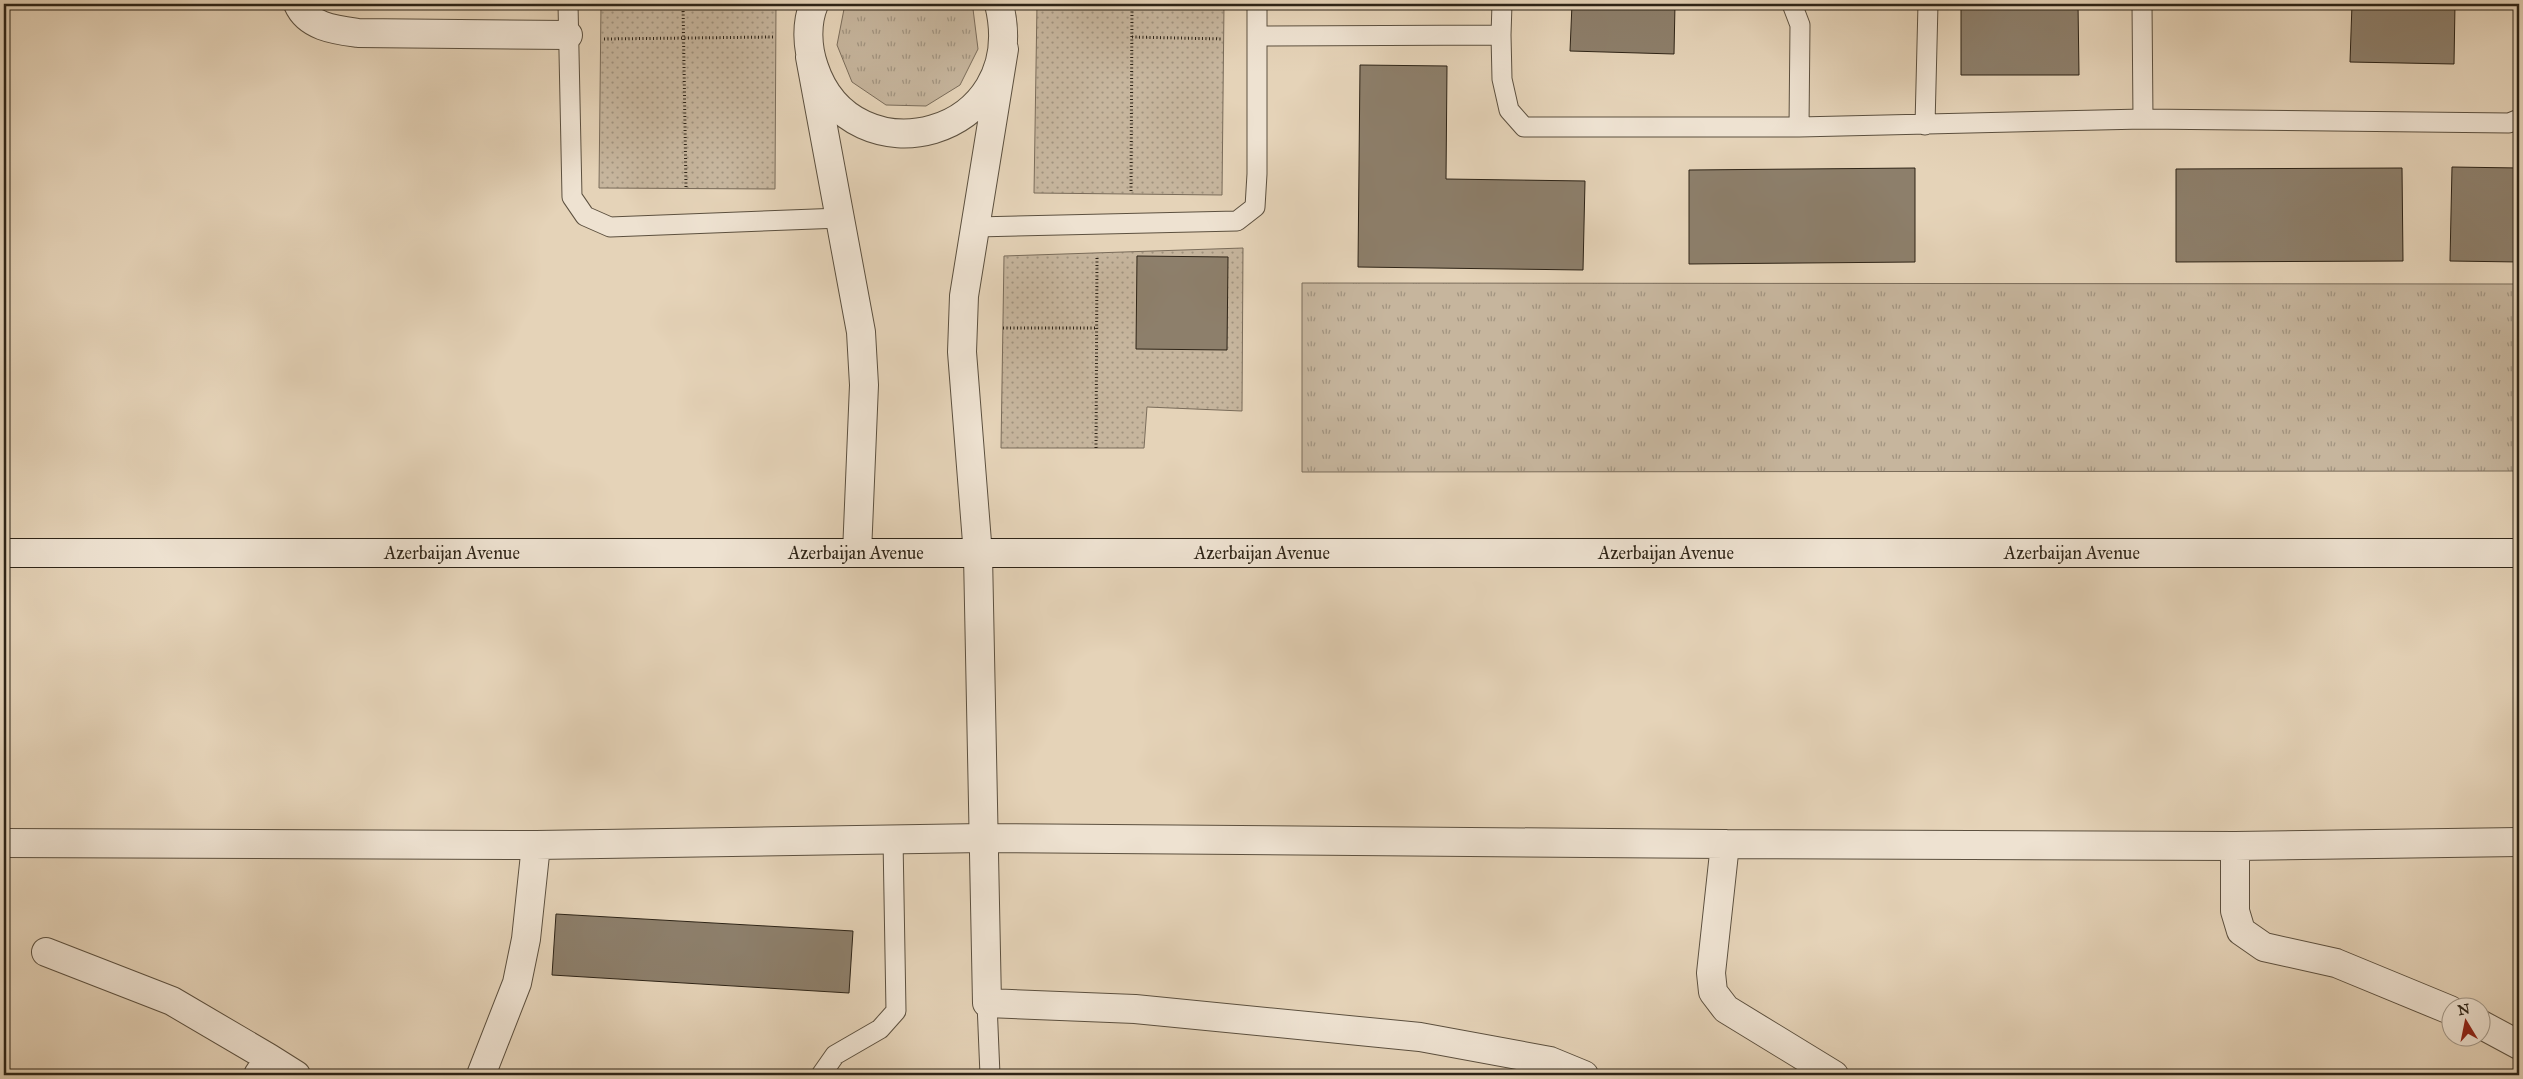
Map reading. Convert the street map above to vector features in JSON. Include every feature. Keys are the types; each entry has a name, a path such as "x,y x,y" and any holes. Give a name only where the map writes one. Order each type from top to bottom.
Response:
{"street":[{"path":"298,4 300,9 324,28 358,34 568,35"},
{"path":"814,4 808,34 810,56 862,341 864,385 857,553"},
{"path":"999,4 1004,26 1004,49 964,296 962,352 978,555 988,1003 1135,1009 1420,1037 1550,1061 1584,1075"},
{"path":"810,56 818,78 830,98 846,113 866,125 888,132 910,134 933,130 954,122 973,109 988,91 998,71 1004,49"},
{"name":"Azerbaijan Avenue","path":"4,554 2519,553"},
{"path":"4,843 536,845 983,838 2235,846 2519,842"},
{"path":"1725,844 1711,973 1713,992 1726,1009 1834,1075"},
{"path":"481,1075 517,983 526,939 536,845"},
{"path":"2235,846 2235,912 2241,931 2264,947 2336,963 2440,1006"},
{"path":"46,952 172,1001 264,1067 296,1075"},
{"path":"2490,1029 2519,1045"}],"lane":[{"path":"568,4 572,197 585,216 610,227 841,218"},
{"path":"976,226 1237,220 1255,207 1257,174 1256,4"},
{"path":"1502,4 1502,79 1508,110 1524,127 1799,127 2143,119 2509,123 2519,119"},
{"path":"1792,4 1800,25 1799,127"},
{"path":"1925,125 1928,4"},
{"path":"2142,4 2143,119"},
{"path":"1257,36 1501,35"},
{"path":"821,1075 835,1055 880,1029 896,1011 893,839"},
{"path":"988,1003 990,1075"}],"path":[{"path":"683,4 686,188"},
{"path":"1131,194 1132,4"},
{"path":"601,39 776,37"},
{"path":"1132,37 1223,39"},
{"path":"1096,448 1097,252"},
{"path":"1003,328 1096,328"}],"green space":[{"path":"601,4 776,4 775,189 599,188"},
{"path":"845,4 969,4 973,9 978,49 960,85 926,106 886,105 852,82 837,45"},
{"path":"1037,4 1224,4 1222,195 1034,193"},
{"path":"1243,248 1242,411 1147,407 1144,448 1001,448 1004,256"},
{"path":"1302,283 2519,284 2519,471 1302,472"}],"building":[{"path":"1381,4 1468,4 1468,8 1381,7"},
{"path":"1572,4 1675,4 1674,54 1570,51"},
{"path":"1961,4 2078,4 2079,75 1961,75"},
{"path":"2352,4 2455,4 2454,64 2350,62"},
{"path":"1360,65 1447,66 1446,179 1585,181 1583,270 1358,267"},
{"path":"2452,167 2519,168 2519,262 2450,261"},
{"path":"1915,168 1915,262 1689,264 1689,170"},
{"path":"2402,168 2403,261 2176,262 2176,169"},
{"path":"1137,256 1228,257 1227,350 1136,349"},
{"path":"556,914 853,931 849,993 552,975"}]}
